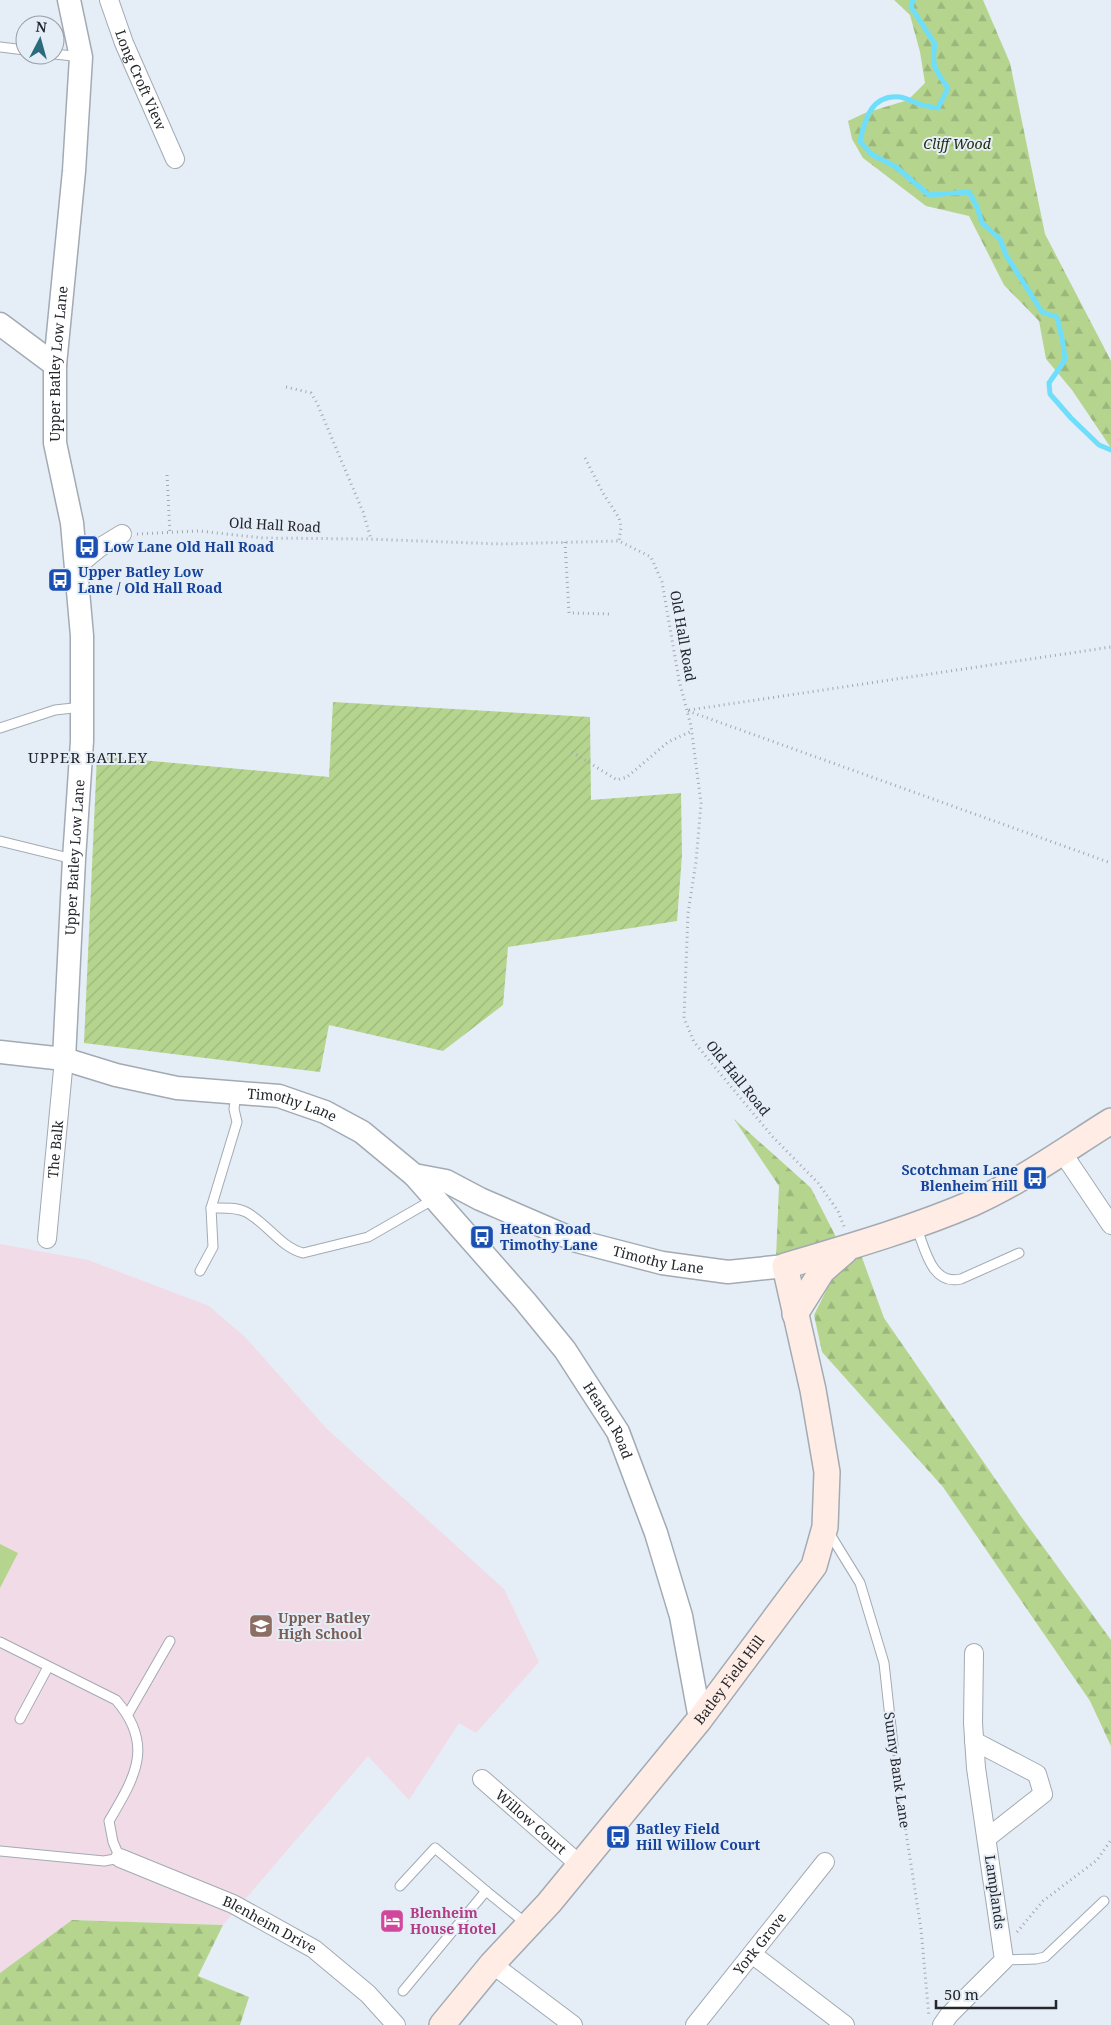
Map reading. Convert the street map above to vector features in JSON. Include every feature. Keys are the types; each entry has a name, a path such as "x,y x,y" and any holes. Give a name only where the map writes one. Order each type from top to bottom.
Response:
{"main road":[{"name":"Timothy Lane","path":"785,1266 916,1226 975,1202 1027,1174 1111,1121"},
{"path":"795,1314 822,1271 851,1246"},
{"name":"Batley Field Hill","path":"442,2025 492,1964 580,1865 700,1719 814,1566 825,1527 827,1472 812,1390 785,1266"}],"street":[{"name":"Upper Batley Low Lane","path":"64,1059 82,741 82,636 76,567 72,523 55,443 55,365 74,171 81,57 69,0"},
{"name":"Long Croft View","path":"109,0 124,43 175,159"},
{"path":"0,324 55,365"},
{"path":"76,567 99,548 122,534"},
{"name":"Timothy Lane","path":"0,1052 64,1059 116,1075 177,1088 279,1096 325,1112 362,1132 414,1175 446,1181 480,1199 577,1241 662,1263 728,1272 785,1266"},
{"name":"The Balk","path":"47,1239 64,1059"},
{"path":"1062,1152 1111,1225"},
{"name":"Heaton Road","path":"414,1175 526,1301 565,1350 618,1432 656,1532 682,1616 700,1719"},
{"name":"Lamplands","path":"974,1653 974,1741 976,1768 1004,1954"},
{"name":"Lamplands","path":"974,1741 1037,1774 1043,1794 987,1838"},
{"name":"Willow Court","path":"482,1778 580,1865"},
{"name":"Blenheim Drive","path":"120,1858 233,1904 314,1949 368,1994 396,2025"},
{"name":"York Grove","path":"695,2025 825,1862"},
{"path":"752,1954 845,2025"},
{"path":"936,2022 949,2015 1004,1954"},
{"path":"492,1964 573,2025"}],"lane":[{"path":"0,47 15,49"},
{"path":"65,55 81,57"},
{"path":"0,728 55,710 82,706"},
{"path":"0,841 74,859"},
{"path":"200,1271 213,1247 211,1208 237,1122 234,1109 236,1093"},
{"path":"211,1208 245,1212 268,1228 293,1250 303,1253 368,1237 435,1198"},
{"path":"916,1226 935,1271 945,1280 961,1279 1019,1253"},
{"name":"Sunny Bank Lane","path":"825,1527 860,1583 884,1663 892,1745"},
{"path":"128,1714 170,1641"},
{"path":"0,1642 116,1700 128,1714 138,1739 138,1761 127,1790 109,1821 113,1842 120,1858 104,1861 0,1851"},
{"path":"20,1719 48,1667"},
{"path":"400,1886 436,1848 486,1892 528,1925"},
{"path":"403,1991 486,1892"},
{"path":"1004,1954 1036,1959 1045,1957 1104,1901"}],"path":[{"path":"286,387 311,392 363,512 371,539"},
{"path":"585,458 603,493 619,518 621,527 619,541"},
{"path":"167,475 170,533"},
{"name":"Old Hall Road","path":"122,534 199,531 263,538 371,539 502,544 619,541 651,558 662,582 679,680 692,731 701,803 696,862 688,913 684,1018 694,1042 772,1136 818,1183 838,1211 851,1246"},
{"path":"565,542 569,613 612,614"},
{"path":"687,710 1111,647"},
{"path":"687,710 1111,864"},
{"path":"572,752 617,780 627,777 668,742 692,731"},
{"name":"Sunny Bank Lane","path":"892,1745 936,2022"},
{"path":"1004,1954 1043,1901 1096,1860 1111,1840"}],"shaded area":[{"name":"Upper Batley High School","path":"0,1244 88,1260 209,1306 245,1337 327,1429 504,1589 539,1662 476,1733 459,1723 409,1800 368,1756 223,1925 72,1920 0,1973"}],"green space":[{"name":"Cliff Wood","path":"894,0 983,0 1010,63 1045,234 1111,361 1111,448 1072,390 1046,359 1039,321 1004,285 969,216 926,206 863,158 852,139 848,121 865,113 908,100 925,83 920,52 910,15"},
{"path":"333,702 590,717 591,800 681,793 682,855 677,921 508,947 503,1005 443,1051 329,1025 320,1072 84,1043 97,756 329,777"},
{"path":"734,1119 811,1188 837,1239 776,1258 779,1186"},
{"path":"860,1252 884,1318 1020,1515 1111,1640 1111,1746 1090,1701 943,1487 822,1352 814,1315 832,1279"},
{"path":"0,1544 18,1553 0,1588"},
{"path":"72,1920 223,1925 198,1976 249,1997 240,2025 0,2025 0,1973"}],"waterway":[{"path":"913,0 911,7 935,44 935,68 948,88 938,108 921,105 900,97 883,99 871,109 867,116 860,141 871,154 896,167 929,195 969,192 977,207 982,223 1000,239 1006,255 1042,312 1057,317 1065,360 1049,383 1050,394 1099,445 1111,450"}],"place":[{"name":"Low Lane Old Hall Road","path":"87,547"},
{"name":"Upper Batley Low Lane / Old Hall Road","path":"60,580"},
{"name":"Scotchman Lane Blenheim Hill","path":"1035,1178"},
{"name":"Heaton Road Timothy Lane","path":"482,1237"},
{"name":"Upper Batley High School","path":"261,1626"},
{"name":"Batley Field Hill Willow Court","path":"618,1837"},
{"name":"Blenheim House Hotel","path":"392,1921"}],"district":[{"name":"UPPER BATLEY","path":"88,758"}]}
